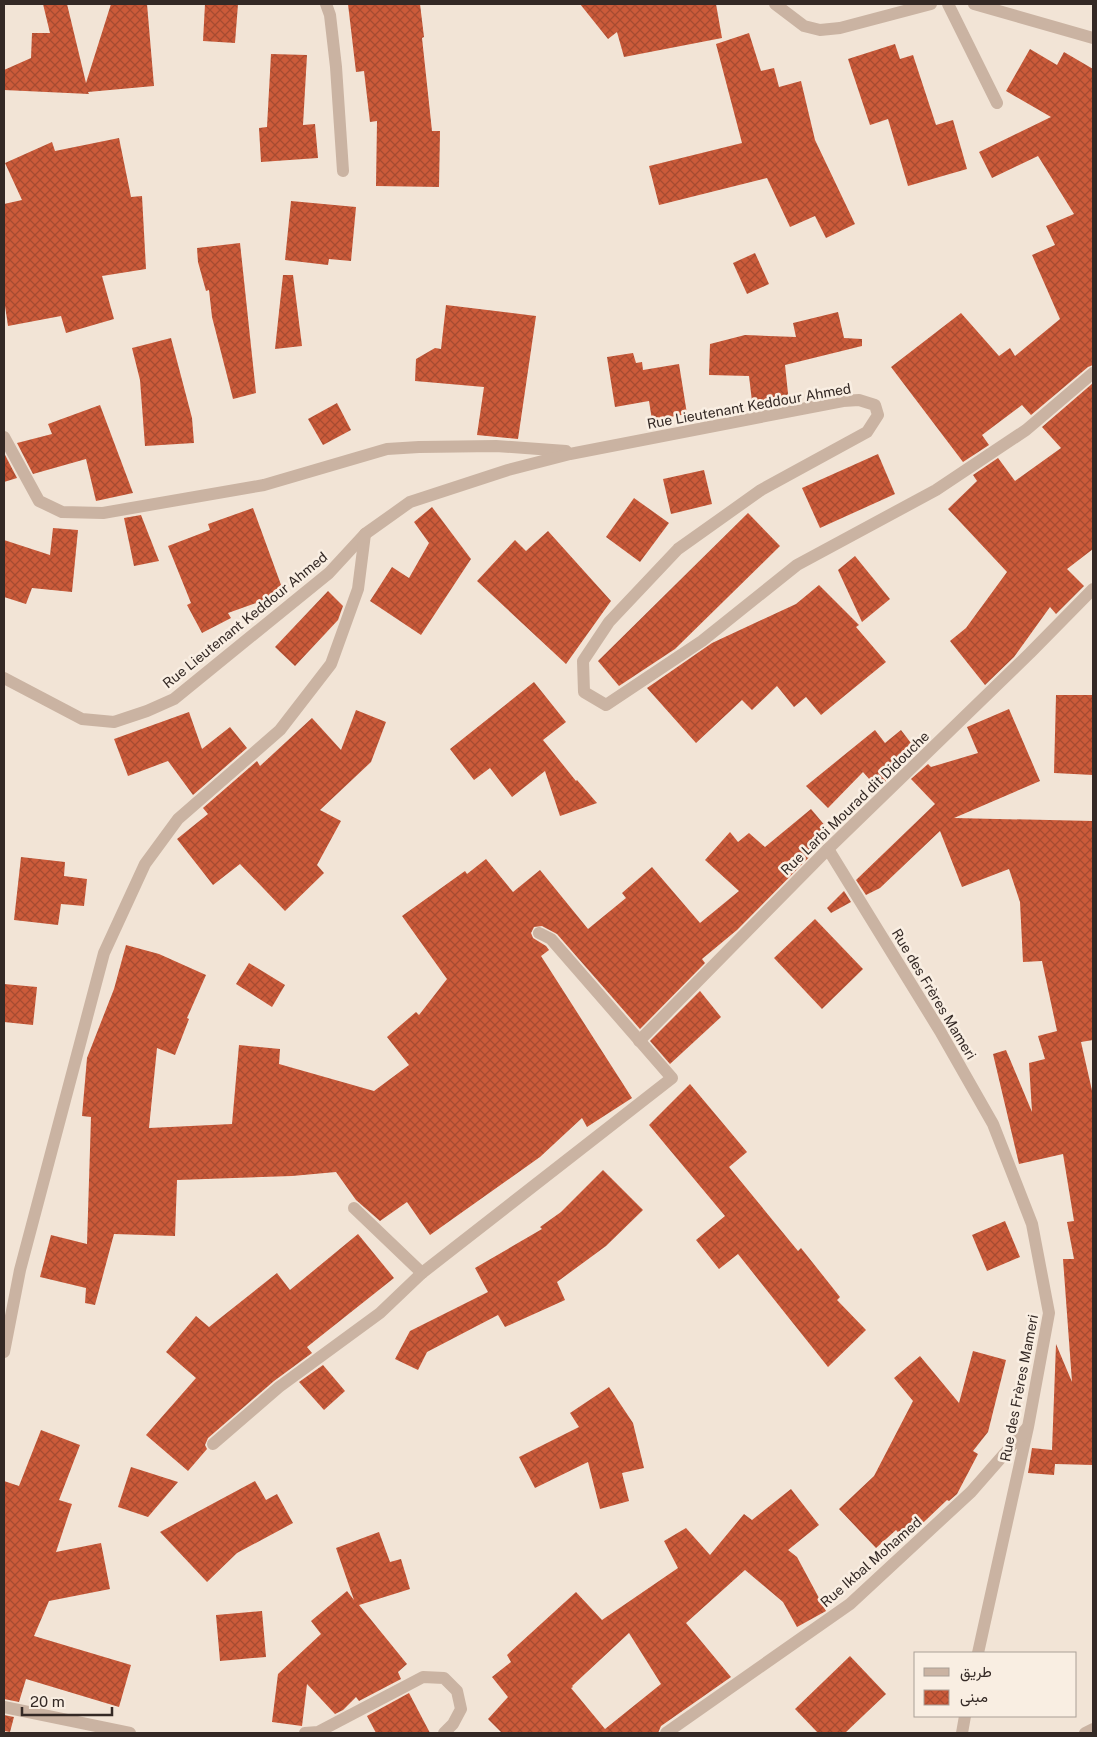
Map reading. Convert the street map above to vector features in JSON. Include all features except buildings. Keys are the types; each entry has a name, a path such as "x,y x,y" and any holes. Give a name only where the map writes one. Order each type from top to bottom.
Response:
{"street":[{"path":"326,4 330,15 336,67 343,171"},
{"path":"775,4 804,26 820,30 840,28 931,4"},
{"path":"948,4 997,103"},
{"path":"974,4 1093,38"},
{"name":"Rue Lieutenant Keddour Ahmed","path":"4,678 82,719 114,722 147,711 174,699 329,573 365,534 410,502 508,470 578,452 843,401 859,400 875,405 878,415 867,432 761,490 678,548 615,615 583,661 584,692 606,705 702,641 797,565 936,490 1026,430 1093,373"},
{"path":"4,437 39,501 62,512 103,513 264,485 387,449 496,446 578,452"},
{"path":"4,1352 20,1270 104,953 145,864 178,819 280,730 331,664 358,589 365,534"},
{"name":"Rue Larbi Mourad dit Didouche","path":"639,1040 828,849 1024,660 1093,589"},
{"name":"Rue des Frères Mameri","path":"828,849 940,1031 993,1124 1032,1224 1049,1313 1028,1427 978,1652"},
{"path":"212,1444 278,1387 380,1313 422,1274 672,1078 551,939 539,932"},
{"path":"354,1208 422,1274"},
{"name":"Rue Ikbal Mohamed","path":"666,1733 850,1604 971,1492 1028,1427"},
{"path":"305,1733 318,1732 422,1677 444,1678 457,1692 461,1709 453,1724 444,1733"},
{"path":"4,1707 130,1733"},
{"path":"962,1733 965,1717"},
{"path":"1085,1733 1093,1729"}]}
